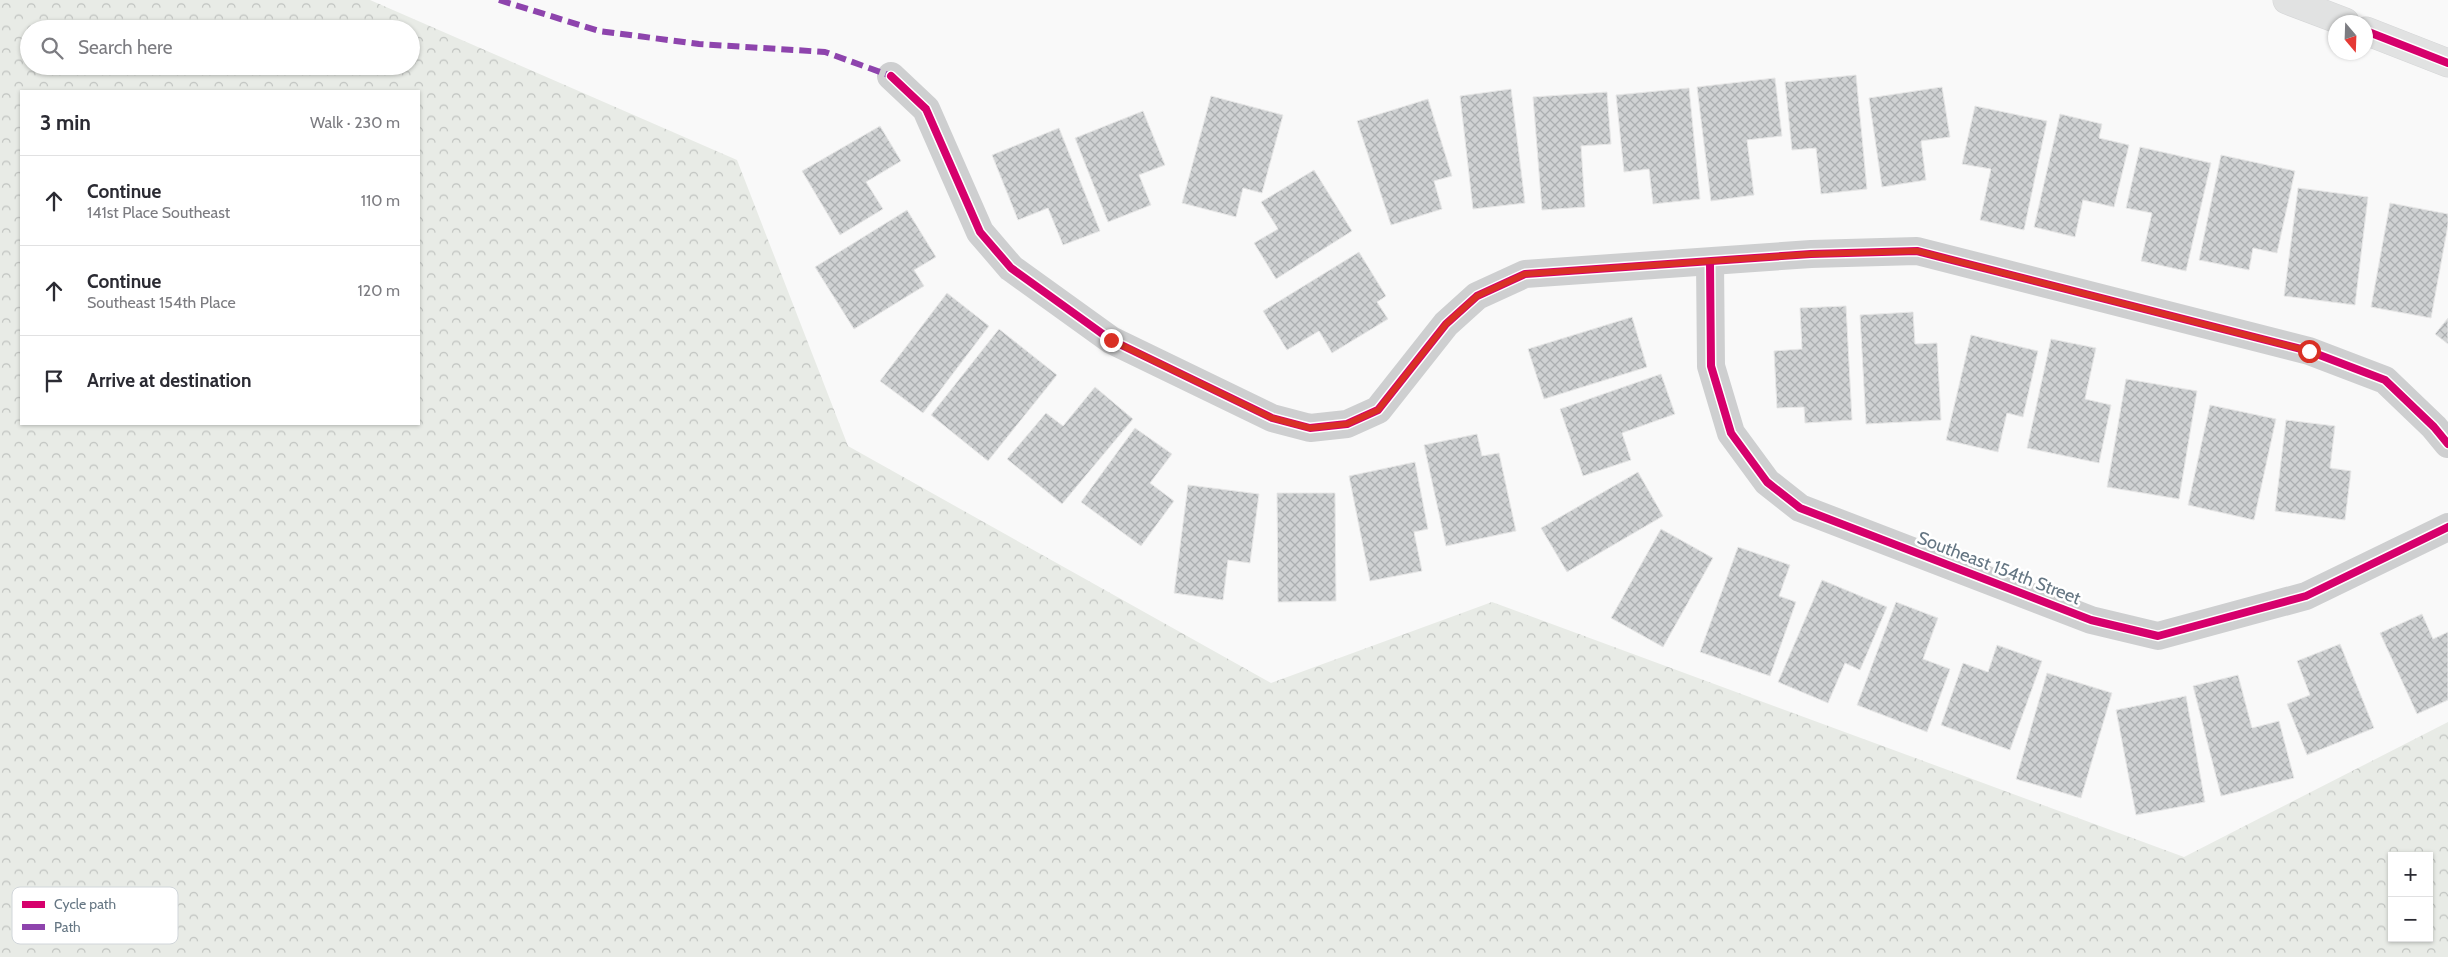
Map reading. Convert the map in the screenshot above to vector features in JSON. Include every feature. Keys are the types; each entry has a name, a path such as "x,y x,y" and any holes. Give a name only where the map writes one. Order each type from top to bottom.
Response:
{"main road":[{"path":"2287,0 2328,16"},
{"path":"2373,33 2448,63"}],"street":[{"path":"891,76 926,110 980,232 1010,268 1111,340 1272,418 1310,428 1347,424 1378,410 1446,324 1477,296 1525,274 1812,254 1917,251 2309,351 2384,380 2434,427 2448,444"},
{"name":"Southeast 154th Street","path":"1710,262 1711,366 1731,433 1767,482 1800,508 2091,620 2158,636 2306,596 2448,527"}],"green space":[{"path":"0,0 370,0 416,20 20,20 20,75 420,75 420,22 737,160 848,446 1271,683 1492,602 2184,857 2448,722 2448,957 0,957"}],"building":[{"path":"1856,75 1867,189 1821,194 1816,148 1792,150 1785,82"},
{"path":"1775,78 1782,136 1747,140 1754,195 1711,201 1697,87"},
{"path":"1942,87 1950,137 1921,141 1926,180 1882,187 1869,98"},
{"path":"1689,88 1700,199 1653,204 1649,169 1624,172 1616,95"},
{"path":"1511,89 1525,203 1473,209 1460,96"},
{"path":"1607,92 1611,144 1581,146 1585,207 1542,210 1533,97"},
{"path":"1211,96 1283,115 1262,193 1243,188 1236,217 1182,203"},
{"path":"1428,99 1452,176 1434,181 1442,209 1391,225 1357,121"},
{"path":"1975,106 2047,121 2024,230 1980,220 1991,169 1962,164"},
{"path":"1143,111 1165,165 1139,175 1151,205 1108,222 1075,138"},
{"path":"2060,114 2102,124 2099,138 2129,145 2114,207 2083,200 2075,237 2034,227"},
{"path":"880,126 901,161 866,182 883,209 840,235 802,171"},
{"path":"1059,128 1100,231 1063,245 1048,208 1018,220 992,155"},
{"path":"2140,147 2211,163 2186,271 2141,261 2152,213 2126,208"},
{"path":"2221,155 2295,171 2277,253 2253,248 2249,270 2199,260"},
{"path":"1314,170 1352,231 1276,279 1254,243 1278,229 1261,202"},
{"path":"2298,188 2368,197 2355,305 2284,296"},
{"path":"2390,203 2448,214 2448,225 2431,318 2371,307"},
{"path":"907,210 936,257 914,270 924,286 854,329 815,267"},
{"path":"1359,252 1386,296 1377,302 1388,319 1332,353 1319,331 1287,350 1263,311"},
{"path":"947,293 989,326 923,413 880,381"},
{"path":"1846,306 1852,420 1805,423 1804,407 1777,408 1774,351 1802,349 1800,308"},
{"path":"1913,312 1915,344 1937,343 1941,420 1866,424 1860,315"},
{"path":"1632,317 1647,367 1544,399 1528,349"},
{"path":"2448,318 2448,344 2435,334"},
{"path":"999,329 1057,375 988,461 931,415"},
{"path":"1971,335 2038,351 2023,417 2007,413 1998,452 1946,440"},
{"path":"2051,339 2096,348 2085,399 2111,405 2099,463 2027,448"},
{"path":"1661,374 1675,414 1622,433 1631,460 1583,476 1560,409"},
{"path":"2126,379 2197,391 2179,499 2107,487"},
{"path":"1095,387 1133,419 1062,504 1007,459 1046,413 1063,426"},
{"path":"2210,405 2276,419 2254,520 2188,505"},
{"path":"2286,420 2335,426 2330,468 2351,471 2345,520 2275,511"},
{"path":"1135,428 1172,454 1150,483 1174,501 1141,546 1081,502"},
{"path":"1477,434 1482,456 1499,453 1516,531 1446,546 1424,445"},
{"path":"1415,462 1428,529 1414,532 1422,571 1370,581 1349,476"},
{"path":"1638,472 1663,516 1567,572 1541,528"},
{"path":"1188,485 1259,494 1250,563 1228,560 1223,600 1174,593"},
{"path":"1277,493 1335,493 1336,601 1278,602"},
{"path":"1661,529 1713,558 1663,647 1611,618"},
{"path":"1738,547 1790,565 1779,596 1796,602 1770,676 1700,652"},
{"path":"1822,580 1887,607 1860,670 1845,663 1828,703 1778,682"},
{"path":"1896,602 1938,618 1923,659 1950,669 1927,732 1857,705"},
{"path":"2422,614 2433,639 2448,632 2448,700 2417,714 2380,633"},
{"path":"2340,644 2374,728 2307,755 2287,704 2310,695 2297,661"},
{"path":"1997,645 2042,661 2010,750 1941,725 1963,663 1988,672"},
{"path":"2047,673 2112,693 2081,798 2016,779"},
{"path":"2238,675 2252,728 2279,721 2294,778 2221,796 2193,686"},
{"path":"2186,696 2205,802 2136,815 2116,710"}],"marked path":[{"path":"499,0 599,31 699,44 825,52 891,76"}],"cycle path":[{"path":"2373,34 2448,63"},
{"path":"891,76 926,109 980,232 1011,268 1111,340 1272,418 1310,428 1347,424 1378,410 1446,324 1477,296 1525,274 1811,254 1917,251 2309,351 2385,380 2434,427 2448,444"},
{"path":"1710,262 1711,366 1731,433 1767,482 1800,508 2091,620 2158,636 2306,596 2448,527"}],"route":[{"path":"1111,340 1272,418 1310,428 1347,424 1378,410 1446,324 1477,296 1525,274 1812,254 1917,251 2309,351"}]}
